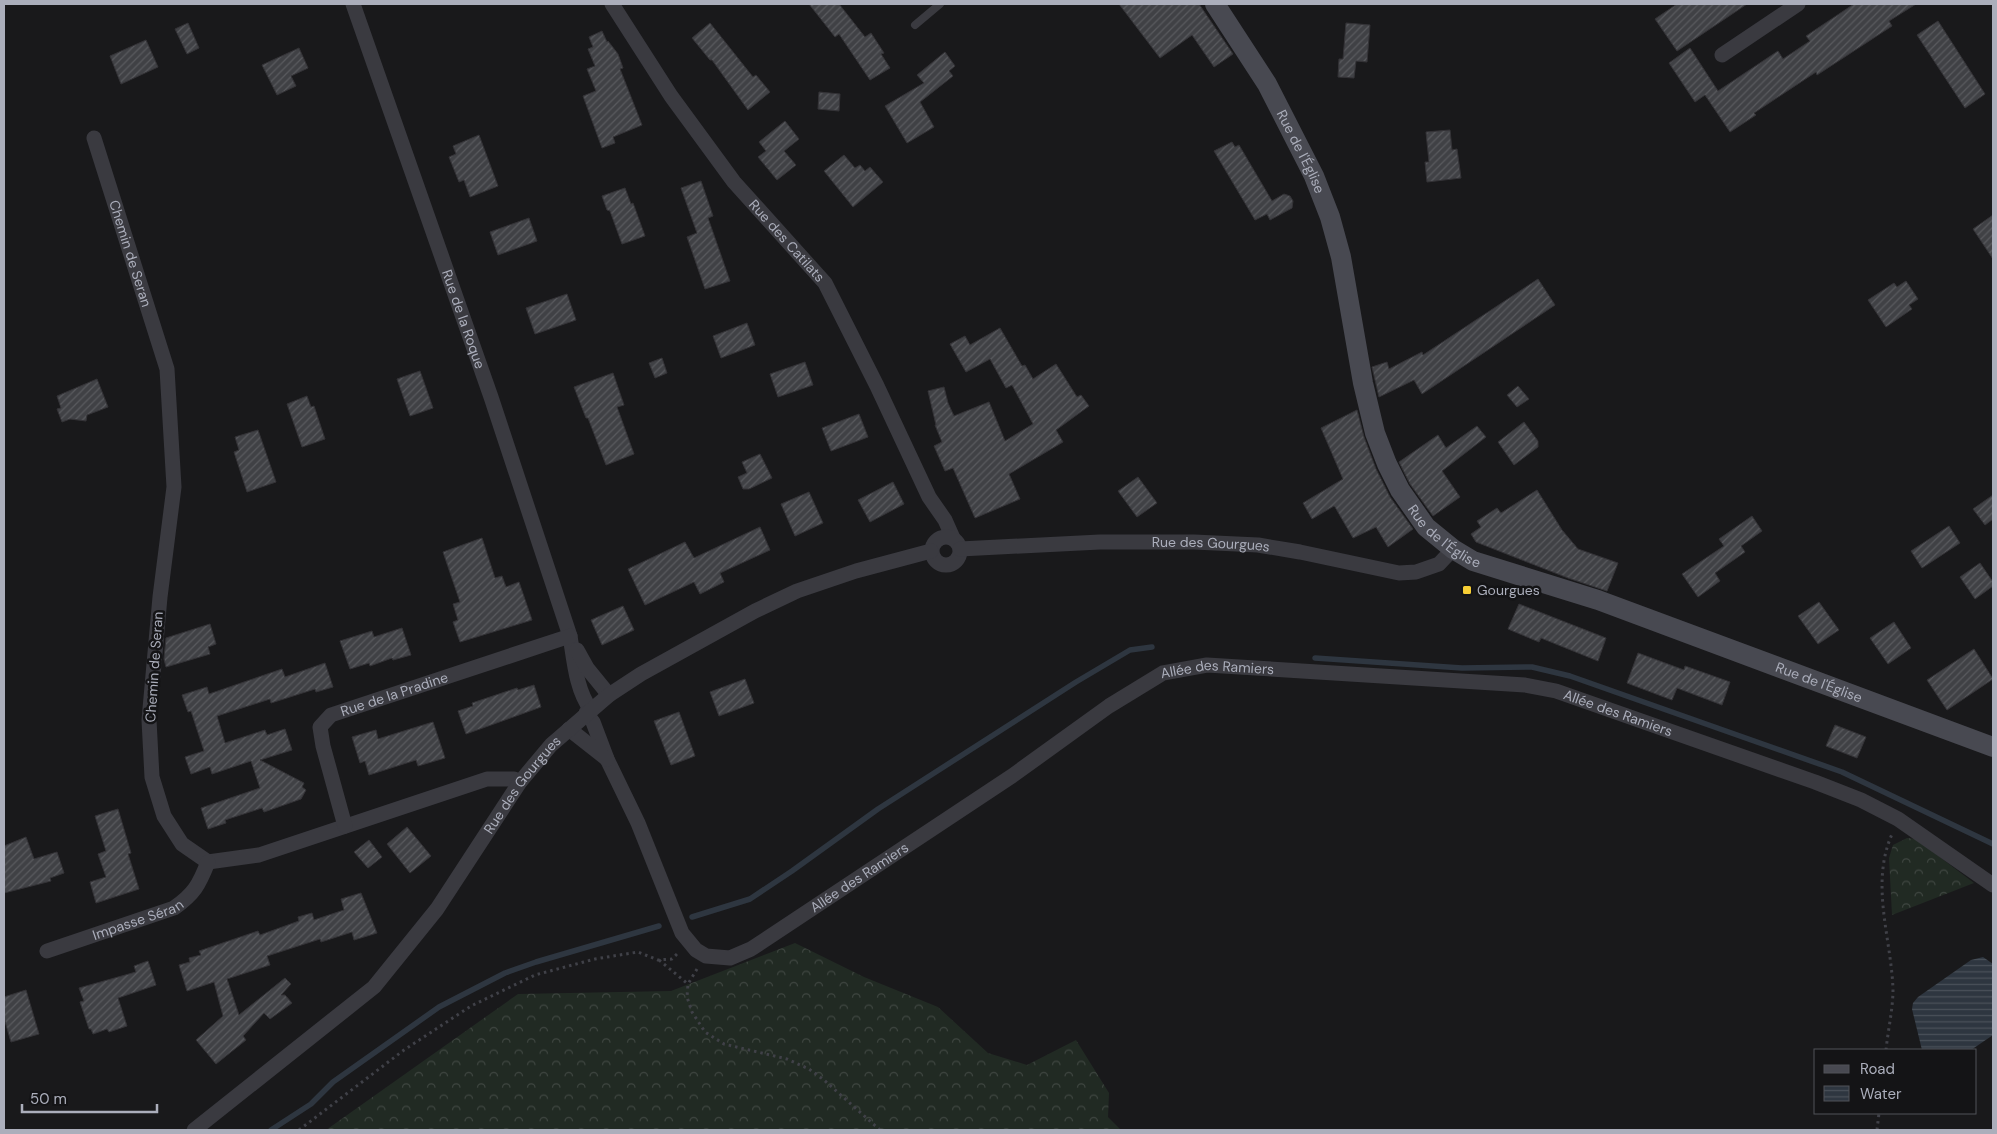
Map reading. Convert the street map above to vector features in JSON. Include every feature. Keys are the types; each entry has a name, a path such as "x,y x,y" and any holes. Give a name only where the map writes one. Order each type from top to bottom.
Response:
{"main road":[{"name":"Rue de l'Église","path":"1215,4 1267,84 1314,176 1330,217 1341,257 1363,383 1375,433 1400,490 1426,528 1453,550 1473,561 1598,600 1993,747"}],"street":[{"name":"Rue de la Roque","path":"353,4 492,397 570,636 582,693 588,711"},
{"name":"Rue des Catilats","path":"612,4 671,96 734,182 825,283 930,497 945,520 956,544"},
{"path":"1722,54 1798,4"},
{"name":"Chemin de Seran","path":"94,138 167,369 174,487 160,597 150,720 152,777 164,816 182,844 208,862"},
{"name":"Rue des Catilats","path":"930,497 934,545"},
{"name":"Rue des Gourgues","path":"194,1130 374,987 437,909 520,782 551,745 588,711 641,674 755,611 797,591 934,545 942,537 956,544 1194,542 1258,546 1283,549 1399,573 1416,572 1439,564 1453,550"},
{"path":"934,545 933,558 938,564 946,566 954,563 959,557 956,544"},
{"name":"Rue de la Roque","path":"570,636 587,668 609,695"},
{"name":"Rue de la Pradine","path":"345,826 323,746 320,727 332,715 570,636"},
{"name":"Allée des Ramiers","path":"706,956 730,958 751,949 1012,776 1109,706 1163,673 1208,665 1524,685 1556,691 1861,800 1898,819 1993,885"},
{"path":"588,711 607,759 638,823 682,933 696,950 706,956"},
{"path":"569,729 607,759"},
{"path":"208,862 260,855 487,779 514,778 520,782"},
{"name":"Impasse Séran","path":"47,951 174,908 195,890 200,883 208,862"}],"lane":[{"path":"915,25 940,4"}],"path":[{"path":"1886,1049 1893,991 1881,875 1887,846 1898,819"},
{"path":"658,960 672,958 690,943"},
{"path":"299,1130 404,1050 472,1006 535,975 595,959 638,952 658,960 688,984"},
{"path":"706,956 688,984 686,997 692,1012 705,1032 724,1044 787,1059 809,1069 880,1130"},
{"path":"1877,1130 1879,1114"}],"green space":[{"path":"1907,838 1916,839 1974,883 1892,915 1889,858 1893,845"},
{"path":"795,943 864,977 938,1007 988,1053 1027,1065 1076,1040 1109,1093 1108,1117 1121,1130 326,1130 518,994 671,991"}],"water":[{"path":"1983,957 1993,964 1993,1035 1972,1049 1922,1049 1912,1009 1913,1003 1918,997 1971,960"}],"building":[{"path":"809,4 839,4 865,37 871,33 884,53 881,54 890,68 870,80 839,34 835,37"},
{"path":"1119,4 1199,4 1233,54 1214,67 1192,35 1160,58"},
{"path":"1677,4 1747,4 1677,51 1655,19"},
{"path":"1854,4 1916,4 1889,21 1892,26 1817,75 1816,72 1754,113 1756,115 1730,132 1705,95 1695,102 1669,63 1690,48 1718,91 1778,51 1783,59 1810,41 1806,36"},
{"path":"1938,21 1985,94 1965,108 1917,35"},
{"path":"188,23 199,48 187,54 175,29"},
{"path":"710,23 753,77 756,75 770,92 748,110 712,60 692,38"},
{"path":"1346,23 1370,25 1367,62 1356,61 1354,78 1338,77 1339,59 1343,59"},
{"path":"602,31 607,42 618,54 623,68 620,69 642,125 613,137 615,143 602,148 583,96 596,91 587,69 595,66 588,49 593,47 589,37"},
{"path":"146,40 158,67 121,84 110,56"},
{"path":"299,48 308,68 291,76 296,86 277,95 262,65"},
{"path":"945,52 955,66 949,71 953,76 920,102 934,127 907,143 885,106 924,83 917,75"},
{"path":"819,92 840,94 839,111 818,109"},
{"path":"785,121 799,139 784,151 796,165 777,180 758,157 766,151 759,142"},
{"path":"1450,130 1452,150 1457,149 1461,178 1427,182 1425,162 1429,162 1426,132"},
{"path":"479,135 498,186 470,197 464,180 459,182 449,157 456,154 453,146"},
{"path":"1232,142 1235,147 1239,145 1272,201 1284,194 1290,196 1293,201 1292,208 1270,220 1267,214 1255,220 1214,151"},
{"path":"844,155 855,168 860,165 865,171 870,167 883,182 853,207 824,171"},
{"path":"701,181 713,216 708,218 730,281 705,289 687,237 697,233 681,188"},
{"path":"625,188 631,204 633,203 645,236 622,244 610,211 607,210 602,196"},
{"path":"1993,215 1993,259 1973,229"},
{"path":"529,218 537,241 498,255 490,232"},
{"path":"1538,279 1555,305 1422,394 1414,380 1379,397 1372,367 1387,362 1389,369 1422,352 1423,355"},
{"path":"1906,281 1918,299 1909,305 1912,309 1886,327 1868,300 1894,283 1897,287"},
{"path":"567,294 576,320 535,334 526,308"},
{"path":"747,323 755,345 721,358 713,336"},
{"path":"1000,328 1022,366 1025,365 1033,379 1056,364 1077,397 1081,395 1089,406 1056,430 1063,442 1009,474 1020,499 975,518 953,468 945,471 934,446 942,442 935,425 928,391 944,387 954,416 989,402 1005,441 1033,424 1012,385 1006,388 990,359 966,372 950,344 965,336 970,345"},
{"path":"662,358 667,373 655,378 649,363"},
{"path":"805,362 813,385 778,397 770,374"},
{"path":"420,371 433,408 410,416 397,379"},
{"path":"613,373 624,405 617,407 634,454 606,465 574,387"},
{"path":"97,379 108,407 87,415 86,421 70,419 62,422 57,409 61,408 57,396"},
{"path":"1518,386 1529,399 1517,407 1507,395"},
{"path":"307,396 311,407 314,406 325,439 302,447 287,404"},
{"path":"1357,410 1364,437 1376,469 1390,497 1413,529 1388,547 1376,527 1353,538 1334,506 1312,519 1303,503 1343,479 1321,428"},
{"path":"859,414 868,437 831,451 822,428"},
{"path":"1524,422 1538,441 1538,447 1514,465 1498,442"},
{"path":"1477,426 1486,437 1442,471 1460,497 1433,516 1410,484 1399,462 1438,435 1446,448"},
{"path":"258,430 276,482 247,492 234,452 239,450 235,437"},
{"path":"760,454 772,478 749,489 743,489 738,477 747,473 742,462"},
{"path":"1138,477 1157,503 1137,517 1118,491"},
{"path":"893,482 904,504 870,522 858,500"},
{"path":"1537,490 1562,530 1578,549 1618,563 1607,591 1476,542 1471,534 1481,527 1477,521 1497,508 1501,513"},
{"path":"809,492 823,523 795,536 781,504"},
{"path":"1993,495 1993,519 1985,525 1973,509"},
{"path":"1752,516 1762,531 1741,546 1745,552 1715,573 1720,581 1698,597 1682,574 1724,546 1719,539"},
{"path":"1949,526 1960,543 1922,568 1911,551"},
{"path":"760,527 770,550 720,573 724,582 700,594 694,582 645,605 628,569 685,542 694,558"},
{"path":"482,538 495,578 502,576 506,587 519,582 532,620 460,642 453,622 458,620 453,604 460,602 443,552"},
{"path":"1980,563 1993,582 1993,586 1975,599 1960,577"},
{"path":"1819,602 1839,630 1818,644 1798,616"},
{"path":"1519,604 1606,638 1598,661 1541,638 1539,642 1508,629"},
{"path":"623,606 634,630 602,645 591,620"},
{"path":"1894,622 1911,648 1888,664 1870,638"},
{"path":"210,624 216,644 208,647 210,654 166,667 164,659 166,638"},
{"path":"402,628 411,655 393,660 392,658 370,666 369,663 350,669 340,641 372,631 374,637"},
{"path":"1974,649 1993,679 1947,710 1927,680"},
{"path":"1638,653 1684,670 1685,666 1730,682 1722,705 1677,688 1672,700 1627,683"},
{"path":"325,663 333,687 316,692 315,689 271,703 270,699 217,716 225,743 265,730 267,735 285,729 292,750 260,760 304,783 302,787 306,790 301,799 264,812 262,808 225,820 226,823 208,829 201,808 260,788 251,761 212,774 210,767 191,774 185,757 204,751 191,711 188,712 182,695 207,687 209,694 282,669 285,677"},
{"path":"745,679 754,703 719,716 710,692"},
{"path":"534,685 541,707 466,734 458,711 473,706 472,703 517,688 518,690"},
{"path":"679,712 695,756 671,765 654,721"},
{"path":"433,722 445,758 418,766 416,760 369,775 365,761 360,763 352,737 376,730 378,739"},
{"path":"1835,725 1866,737 1857,758 1826,746"},
{"path":"118,809 131,853 128,854 139,889 96,903 90,882 106,877 98,854 106,851 95,816"},
{"path":"407,827 431,856 410,873 387,844"},
{"path":"26,837 34,859 57,852 64,873 50,878 51,881 4,893 4,846"},
{"path":"369,840 382,857 368,868 354,852"},
{"path":"361,893 377,933 354,940 352,932 321,942 320,939 267,956 270,965 227,979 239,1015 285,978 291,984 281,995 285,995 292,1003 270,1019 264,1013 243,1036 246,1040 216,1064 196,1040 223,1016 214,982 187,991 179,965 190,962 189,958 201,955 199,951 258,931 260,935 299,921 298,917 312,913 314,920 344,910 341,899"},
{"path":"148,961 156,985 118,998 127,1026 109,1032 107,1029 93,1034 91,1029 89,1029 80,1002 84,1001 79,988 136,972 134,966"},
{"path":"26,990 39,1034 11,1042 4,1018 4,997"}],"waterway":[{"path":"692,917 750,899 878,809 1076,682 1130,650 1152,647"},
{"path":"1315,658 1462,668 1532,667 1570,676 1842,772 1993,844"},
{"path":"271,1130 311,1104 333,1082 439,1007 505,973 659,926"}],"place":[{"name":"Gourgues","path":"1467,590"}]}
